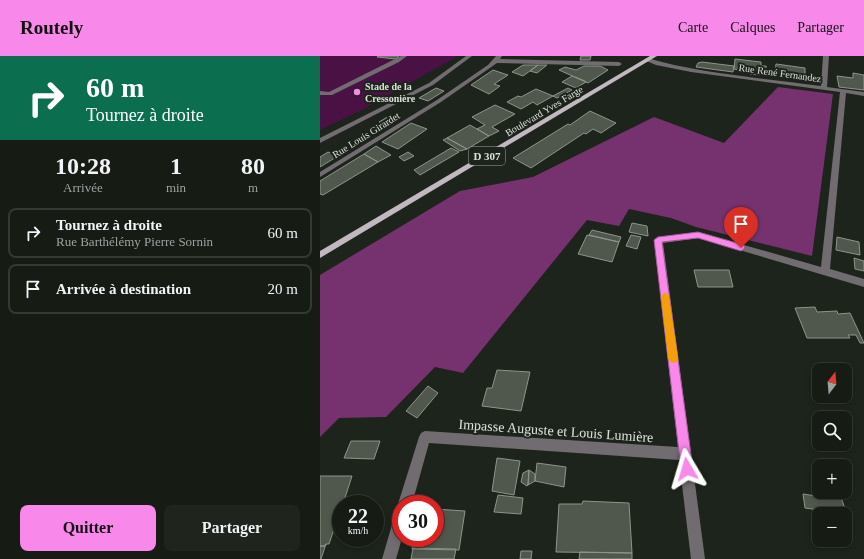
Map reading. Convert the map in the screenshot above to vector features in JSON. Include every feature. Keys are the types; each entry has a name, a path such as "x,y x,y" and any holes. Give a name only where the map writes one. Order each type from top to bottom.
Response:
{"main road":[{"name":"Boulevard Yves Farge","path":"320,255 650,58"}],"street":[{"path":"320,93 330,94 397,61 404,56"},
{"path":"320,141 431,84 469,56"},
{"path":"536,62 539,56 570,57"},
{"path":"824,88 826,56"},
{"name":"Rue René Fernandez","path":"650,58 658,64 685,69 864,94"},
{"path":"498,59 536,62 619,64"},
{"name":"Rue Louis Girardet","path":"320,175 439,101 498,59"},
{"path":"825,272 843,91"},
{"path":"698,559 658,240 698,235 864,284"},
{"name":"Impasse Auguste et Louis Lumière","path":"408,495 425,437 686,454"},
{"path":"389,559 393,547"}],"shaded area":[{"name":"Stade de la Cressonière","path":"320,56 458,56 362,110 320,130"},
{"path":"778,87 833,94 812,256 696,227 671,218 629,209 619,226 587,220 463,373 435,367 386,417 339,418 320,437 320,275 460,191 533,177 654,117 724,143"}],"building":[{"path":"399,56 396,59 377,57"},
{"path":"581,56 591,56 590,60 580,60"},
{"path":"735,59 761,62 761,66 766,66 766,72 761,72 760,75 750,74 751,72 734,69"},
{"path":"702,62 734,66 733,72 696,67 698,63"},
{"path":"776,64 805,68 805,77 775,73"},
{"path":"523,65 538,65 523,76 512,72"},
{"path":"538,65 547,65 537,73 530,71"},
{"path":"584,66 600,66 608,70 588,83 559,70 565,67 576,70"},
{"path":"493,70 508,75 494,84 500,86 489,94 471,85"},
{"path":"853,73 864,75 864,90 839,87 837,76 853,78"},
{"path":"572,76 586,82 576,88 562,82"},
{"path":"436,88 444,91 428,101 419,98"},
{"path":"568,88 572,90 557,98 553,96"},
{"path":"536,89 553,96 537,105 533,102 521,109 507,102 518,96 521,97"},
{"path":"495,105 515,114 492,127 499,131 489,136 477,129 485,125 472,117"},
{"path":"590,111 616,123 601,133 593,129 586,134 584,133 531,168 513,158 568,124 570,125"},
{"path":"391,115 396,117 384,124 379,122"},
{"path":"411,123 427,129 398,149 382,142"},
{"path":"470,125 489,136 467,149 447,138"},
{"path":"447,138 467,149 460,151 443,140"},
{"path":"376,146 391,155 378,162 364,154"},
{"path":"451,148 459,152 420,175 414,170"},
{"path":"328,152 338,156 320,167 320,157"},
{"path":"408,152 414,156 404,161 399,157"},
{"path":"364,154 378,162 323,195 320,194 320,181"},
{"path":"632,223 647,226 648,236 629,232"},
{"path":"592,230 621,237 619,242 589,235"},
{"path":"587,235 619,242 612,262 578,254"},
{"path":"631,235 641,237 637,249 626,246"},
{"path":"837,237 859,242 860,255 836,250"},
{"path":"854,258 864,261 864,271 855,269"},
{"path":"694,270 729,270 733,287 698,287"},
{"path":"815,307 817,312 837,311 838,314 850,313 864,343 860,343 856,335 848,335 850,338 807,338 795,308"},
{"path":"497,370 530,372 521,411 482,406 487,388 492,388"},
{"path":"428,386 438,393 417,418 406,411"},
{"path":"351,441 380,441 374,459 344,458"},
{"path":"497,458 520,461 514,495 492,491"},
{"path":"537,463 566,467 564,487 535,481"},
{"path":"529,470 535,474 535,481 528,485"},
{"path":"529,470 527,486 521,482 523,473"},
{"path":"320,476 352,476 346,495 332,495 332,535 329,544 320,546"},
{"path":"803,494 812,495 812,499 842,499 844,507 805,508"},
{"path":"498,495 523,498 521,514 494,512"},
{"path":"583,501 629,503 632,553 556,552 559,504 582,504"},
{"path":"444,510 465,511 459,550 412,549 412,547 444,547"},
{"path":"326,544 320,559 320,546 325,546"},
{"path":"413,548 456,549 454,559 411,559"},
{"path":"521,551 532,551 531,559 520,559"},
{"path":"580,552 632,553 632,559 579,559"}],"slow traffic":[{"path":"665,296 673,358"}],"place":[{"name":"Stade de la Cressonière","path":"357,92"}],"route":[{"path":"687,469 658,240 698,235 741,248"}]}
